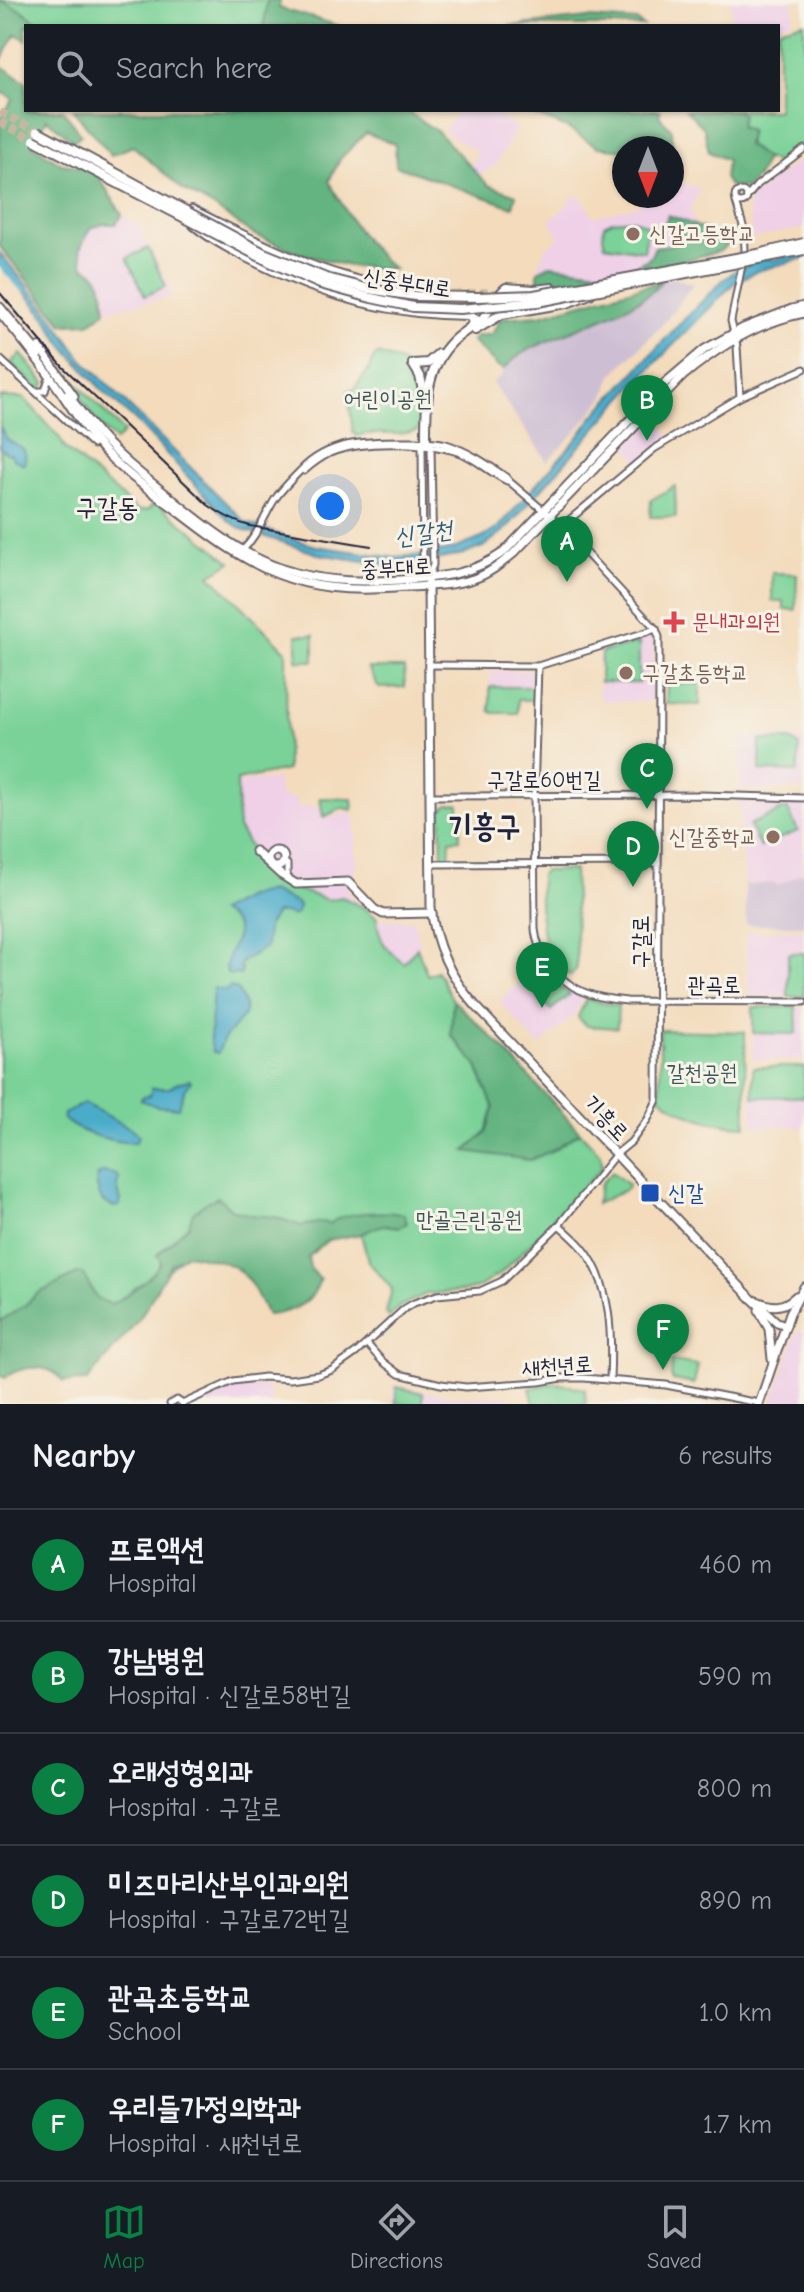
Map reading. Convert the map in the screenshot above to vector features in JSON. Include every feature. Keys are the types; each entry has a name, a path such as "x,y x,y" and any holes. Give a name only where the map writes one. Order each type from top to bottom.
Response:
{"highway":[{"name":"신중부대로","path":"804,243 598,287 538,302 460,309 413,307 320,284 270,262 36,136 264,253 326,278 415,296 534,295 598,287 804,250"},
{"path":"148,191 332,275 407,290"},
{"path":"188,220 213,239 283,276 337,296 413,312 468,315 475,319 473,328"},
{"path":"426,399 413,364 428,363 473,328 498,306 502,298 499,294 506,288 598,287"},
{"path":"427,443 430,399 438,371 452,349 473,328 509,312 567,303 598,287"},
{"path":"427,443 428,385 434,368 446,350"}],"main road":[{"path":"0,300 54,366 80,408"},
{"name":"중부대로","path":"0,313 107,454 215,540 280,568 320,578 375,582 475,570 493,560 547,513 668,390 707,356 735,336 804,306"},
{"name":"중부대로","path":"0,307 110,446 262,569 294,582 359,589 428,587 473,579 514,553 547,513"},
{"name":"중부대로","path":"735,336 804,313"},
{"path":"0,320 93,445 107,454"},
{"name":"기흥로","path":"428,577 430,864 434,930 441,953 462,990 615,1155 751,1298 777,1322 786,1325"},
{"path":"255,851 296,884 348,882 383,914 432,913"},
{"path":"751,1298 776,1307 789,1302 802,1289"},
{"path":"759,1404 802,1289"},
{"path":"751,1298 769,1329 772,1365"}],"street":[{"path":"736,202 741,203 757,185 804,149"},
{"path":"744,229 735,194 745,196"},
{"path":"740,397 731,321 745,250 745,196"},
{"path":"0,359 93,445"},
{"path":"561,527 654,449 740,397 804,369"},
{"path":"32,388 45,391 48,381"},
{"path":"240,552 250,542 277,497 319,454 358,442 445,443 468,452 506,477 547,513 656,629 538,666 429,665"},
{"path":"427,443 433,541 433,565 428,577"},
{"path":"427,443 422,541 423,565 428,577"},
{"name":"구갈로","path":"182,1404 233,1381 264,1377 290,1379 332,1370 414,1303 437,1295 480,1291 502,1281 559,1225 615,1155 642,1128 657,1100 659,637 656,629"},
{"name":"관곡로","path":"538,666 534,796 536,936 545,958 559,976 580,992 602,999 804,1002"},
{"name":"구갈로60번길","path":"430,796 804,798"},
{"path":"430,864 657,863"},
{"path":"287,864 287,879"},
{"path":"559,1225 583,1248 598,1273 607,1308 610,1380"},
{"name":"새천년로","path":"367,1344 399,1374 441,1384 466,1387 561,1378 610,1380 688,1388 759,1404"},
{"path":"170,1404 177,1400 182,1404"}],"shaded area":[{"path":"731,0 793,0 793,20 780,25 732,24"},
{"path":"456,112 490,112 516,130 495,166 480,174 470,169 477,151 444,132"},
{"path":"804,157 804,228 752,238 748,206 751,197"},
{"name":"신갈고등학교","path":"684,183 700,189 690,210 700,243 633,274 558,284 538,283 543,254 560,238 550,221 572,196 580,196 594,217 628,208 684,208"},
{"path":"122,215 138,226 171,288 169,297 106,311 105,289 84,267 80,249 90,228 116,224"},
{"path":"674,278 693,284 663,324 612,375 605,396 547,461 492,383 524,352 588,322 625,309 661,281"},
{"path":"657,420 670,437 637,461 626,445"},
{"name":"구갈초등학교","path":"649,637 653,642 652,698 648,702 603,701 599,698 599,651"},
{"path":"491,671 530,671 534,675 534,687 490,687"},
{"path":"740,737 789,737 804,742 804,789 739,790"},
{"path":"278,779 279,795 298,801 298,808 311,805 320,809 323,819 351,812 356,823 356,869 347,890 380,919 413,921 420,944 404,963 386,949 378,933 343,897 327,899 291,886 271,871 252,850 238,828 238,782"},
{"name":"신갈중학교","path":"739,799 804,801 803,874 777,887 745,883"},
{"path":"804,872 804,925 746,925 745,883 775,883 777,886"},
{"path":"804,930 804,997 749,997 746,932"},
{"path":"541,963 558,985 583,997 574,1016 539,1046 499,1001"},
{"path":"753,1007 804,1007 804,1060 753,1060"},
{"path":"753,1067 804,1067 804,1127 752,1126"},
{"path":"798,1330 804,1332 804,1404 771,1404"},
{"path":"251,1385 268,1386 272,1404 201,1404 225,1391"},
{"path":"393,1385 452,1396 510,1397 510,1404 392,1404"}],"green space":[{"path":"0,0 267,0 264,24 36,24"},
{"path":"0,0 23,11 39,24 24,24 24,39 16,34 0,62"},
{"path":"267,0 280,0 279,8 333,24 264,24"},
{"path":"589,18 637,21 641,24 529,24"},
{"path":"804,22 804,144 777,163 759,154 748,143 737,112 780,112 780,28"},
{"path":"0,65 24,81 24,112 64,112 81,135 73,141 47,119 32,145 62,164 87,168 99,177 122,215 116,224 90,228 80,249 84,267 96,275 102,285 106,311 90,323 63,324 0,247 0,120 13,99 0,91"},
{"path":"75,112 408,112 438,132 488,185 516,195 513,207 396,166 395,144 366,133 340,159 329,181 365,240 394,269 349,266 301,254 253,234 182,189 133,146 111,155"},
{"path":"527,112 660,112 659,116 672,130 672,136 612,136 612,149 598,147 567,128"},
{"path":"688,112 742,114 740,127 750,130 747,145 766,159 757,177 746,188 729,186 724,178 727,160 709,152 704,128"},
{"path":"668,215 733,240 720,251 633,274 558,284 538,283 538,271 550,265 599,271 631,268 650,258 655,247 683,243 682,230 665,224"},
{"path":"633,219 648,226 644,251 605,245 604,225"},
{"path":"148,248 166,286 145,296 127,258"},
{"path":"661,281 638,301 537,346 518,356 504,369 472,341 476,336 492,334 501,318 540,315"},
{"path":"21,354 45,383 43,388 38,388 11,363"},
{"name":"어린이공원","path":"377,354 403,364 419,377 422,398 418,430 357,436 353,433 348,391 355,389"},
{"path":"60,366 124,432 116,441 98,424"},
{"name":"만골근린공원","path":"0,397 24,398 65,448 138,511 148,510 155,502 231,562 210,575 286,651 287,770 237,780 238,828 262,866 290,887 328,900 342,897 363,907 377,918 381,939 397,958 404,963 417,947 427,975 437,971 453,1000 451,1035 476,1064 494,1108 486,1132 466,1151 553,1150 580,1132 601,1155 602,1167 550,1225 501,1273 477,1288 426,1294 400,1306 389,1317 386,1313 392,1289 368,1261 361,1234 404,1214 298,1233 226,1213 134,1304 0,1360"},
{"path":"675,486 676,517 650,517 651,500"},
{"path":"772,573 797,574 796,610 784,609 784,601 772,601"},
{"path":"297,635 314,635 314,661 297,661"},
{"path":"639,643 639,683 600,682 601,652"},
{"path":"368,668 404,668 405,687 379,688"},
{"path":"667,683 700,684 700,705 666,704"},
{"path":"490,687 534,687 534,700 518,700 518,713 493,713 490,710"},
{"path":"760,740 791,740 799,746 798,772 760,771"},
{"path":"320,798 352,799 353,810 343,808 323,817"},
{"path":"448,804 459,804 460,839 450,840 449,859 444,860 441,810"},
{"path":"787,808 798,831 760,847 749,825"},
{"path":"574,870 577,968 571,976 551,956 542,931 540,875 544,871"},
{"path":"790,953 804,953 804,997 788,997"},
{"path":"541,968 554,984 570,994 551,1010 524,981"},
{"path":"586,999 618,1006 617,1028 586,1026 578,1017"},
{"path":"453,1000 500,1045 580,1132 553,1150 530,1160 466,1151 486,1132 494,1108 476,1064 451,1035"},
{"path":"753,1007 796,1007 797,1032 753,1033"},
{"name":"갈천공원","path":"660,1030 745,1032 746,1126 700,1119 660,1097"},
{"path":"753,1067 804,1067 804,1097 753,1097"},
{"path":"612,1172 628,1185 627,1189 596,1204 601,1183"},
{"path":"218,1197 232,1210 275,1217 301,1226 323,1222 330,1224 345,1216 376,1213 404,1214 407,1223 400,1227 382,1225 361,1234 328,1240 308,1257 310,1268 320,1279 317,1288 300,1306 276,1314 267,1315 252,1286 238,1270 219,1261 187,1254 171,1264 140,1318 87,1381 63,1382 53,1372 35,1368 23,1369 6,1377 0,1375 0,1321 37,1294 77,1274 83,1274 97,1299 111,1304 117,1301 153,1273 161,1261 157,1255 189,1225 193,1212"},
{"path":"672,1361 698,1365 694,1384 673,1380"},
{"path":"557,1383 585,1389 586,1404 534,1404 530,1388"},
{"path":"396,1387 423,1393 423,1404 396,1404"}],"water":[{"path":"804,251 804,258 757,271 735,282 633,386 506,529 483,547 426,562 390,565 318,554 242,529 229,521 139,424 102,390 61,343 45,317 0,261 0,253 48,311 82,359 245,522 316,546 390,557 454,549 498,528 592,418 722,281 738,269 765,258 774,260"},
{"path":"0,427 7,439 24,450 24,464 0,448"},
{"path":"270,891 298,904 296,914 276,913 267,927 266,947 243,961 239,968 242,969 241,975 227,974 229,955 237,933 230,919 219,912 247,897"},
{"path":"230,987 238,990 245,1014 223,1040 218,1053 213,1052 210,1042 213,988 226,991"},
{"path":"190,1080 178,1108 156,1106 141,1100 150,1095 152,1088 169,1088"},
{"path":"84,1103 132,1129 139,1136 136,1142 97,1136 63,1118 64,1114"},
{"path":"105,1172 117,1175 119,1179 117,1185 121,1201 118,1206 113,1207 102,1201 97,1188 98,1176"}],"waterway":[{"name":"신갈천","path":"0,263 23,288"}],"tunnel":[{"path":"0,112 38,131"},
{"path":"0,122 34,140"},
{"path":"407,290 442,293"},
{"path":"468,294 499,294"}],"tram line":[{"path":"0,293 63,367 213,509 250,526 371,546"}],"place":[{"name":"신갈고등학교","path":"633,234"},
{"name":"강남병원","path":"647,441"},
{"name":"프로액션","path":"567,582"},
{"name":"문내과의원","path":"674,622"},
{"name":"구갈초등학교","path":"626,673"},
{"name":"오래성형외과","path":"647,809"},
{"name":"신갈중학교","path":"773,837"},
{"name":"미즈마리산부인과의원","path":"633,887"},
{"name":"관곡초등학교","path":"542,1008"},
{"name":"신갈","path":"650,1193"},
{"name":"우리들가정의학과","path":"663,1370"}],"district":[{"name":"구갈동","path":"107,508"},
{"name":"기흥구","path":"484,826"}]}
